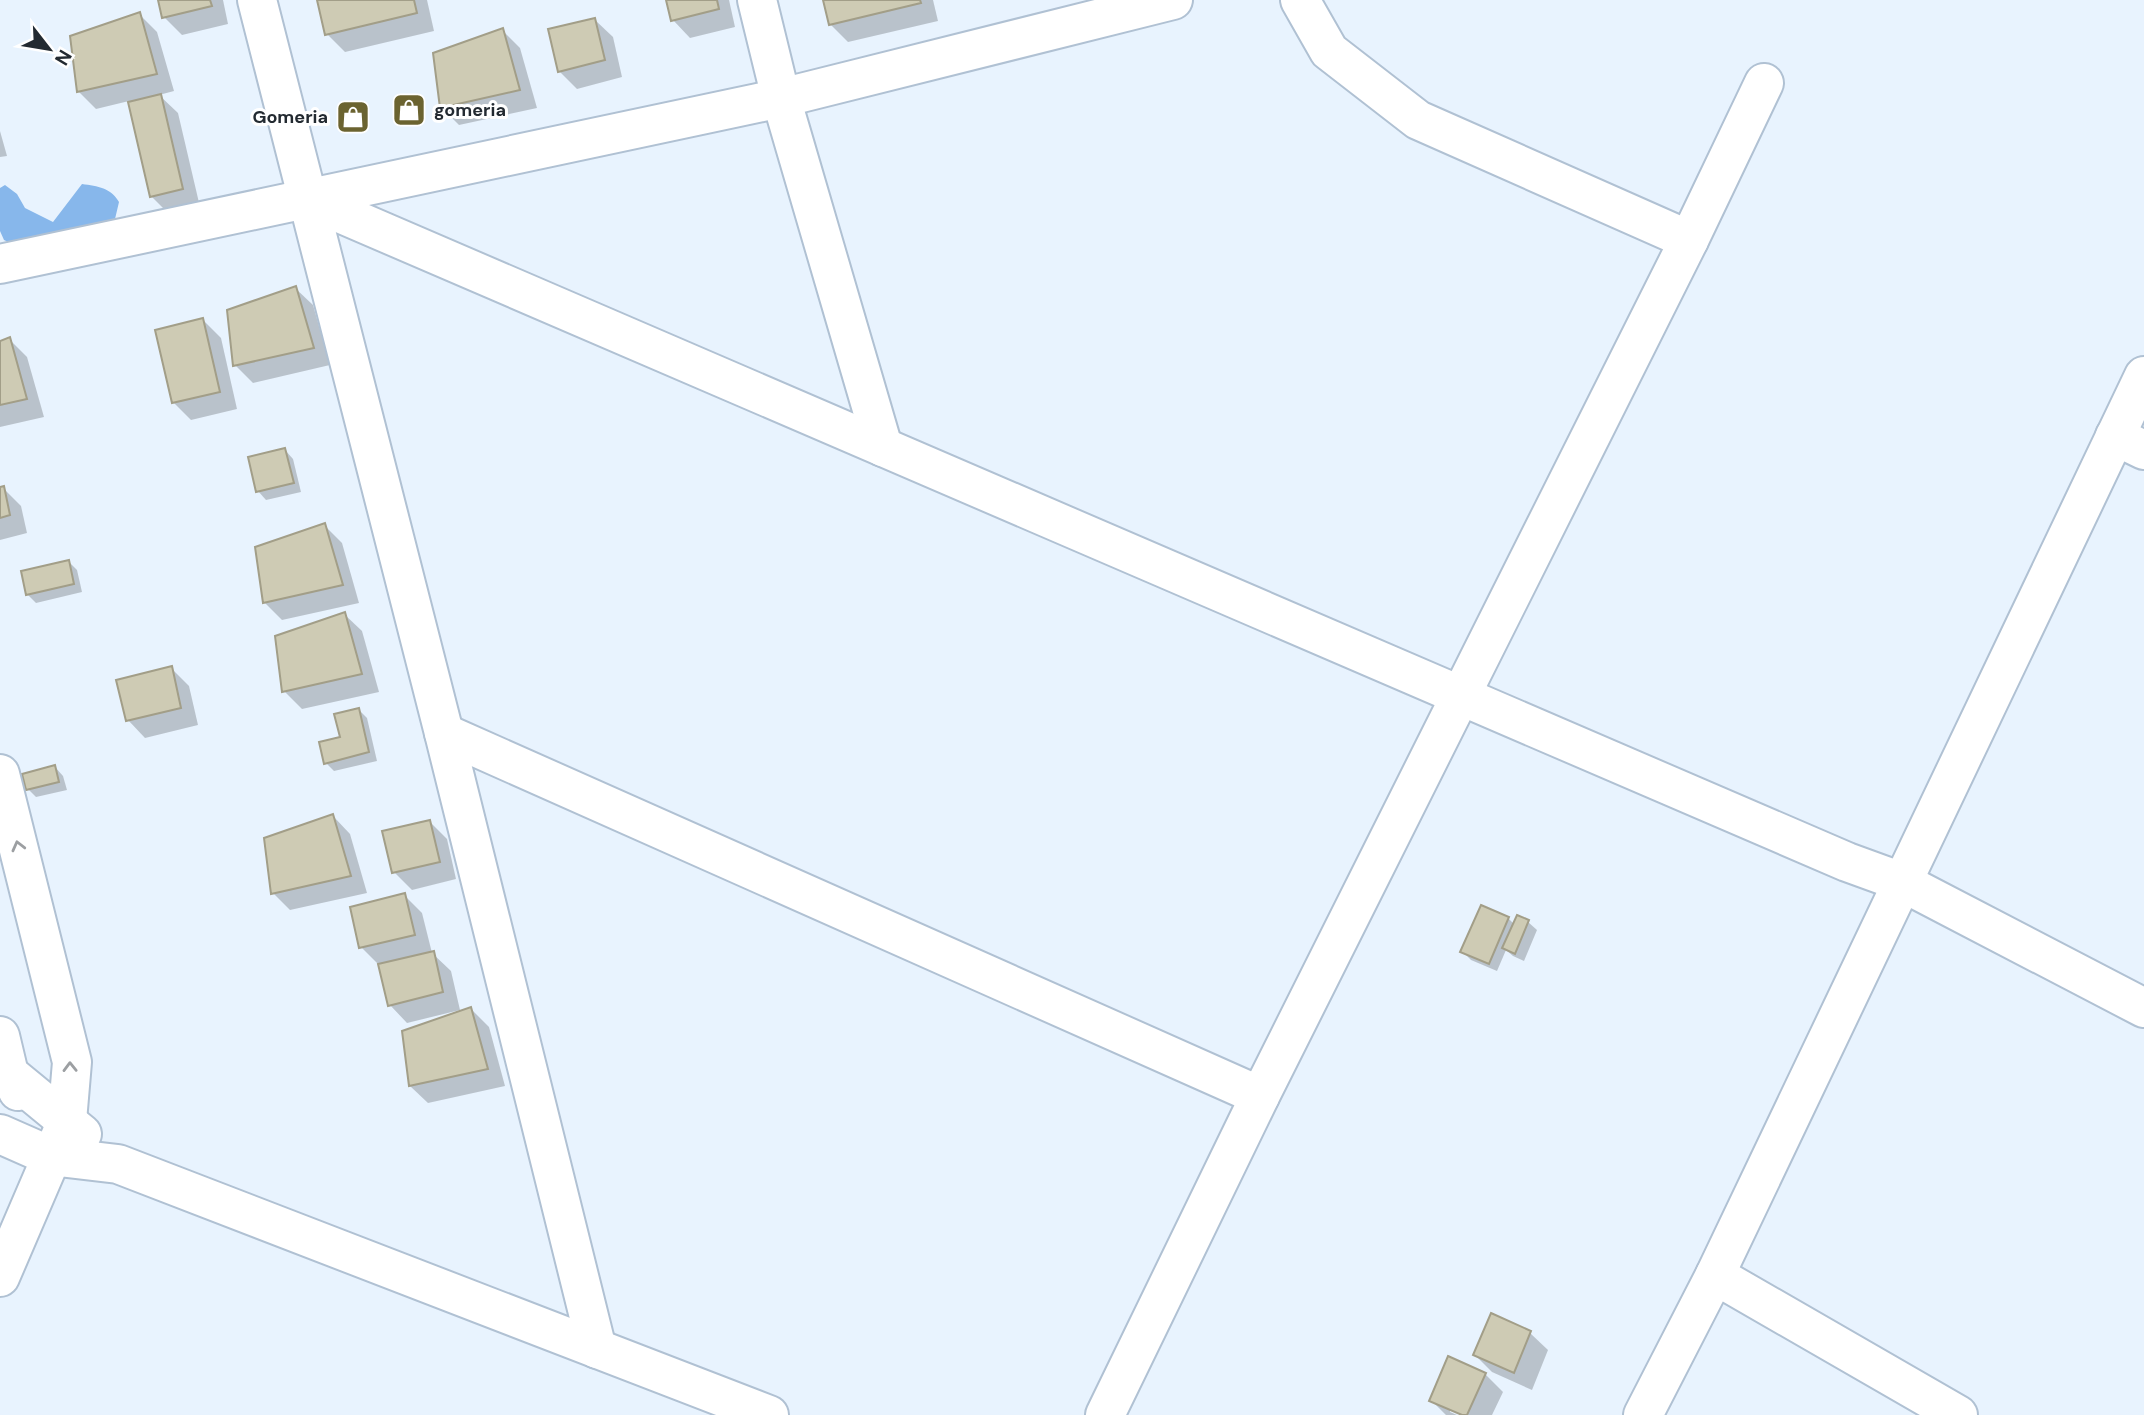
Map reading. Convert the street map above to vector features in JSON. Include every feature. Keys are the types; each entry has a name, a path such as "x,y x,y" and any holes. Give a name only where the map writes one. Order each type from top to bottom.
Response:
{"street":[{"path":"257,0 444,733 597,1349"},
{"path":"757,0 781,99 883,447"},
{"path":"0,264 781,99 1173,0"},
{"path":"1300,0 1329,51 1418,120 1689,240"},
{"path":"1105,1415 1260,1096 1689,240 1763,83"},
{"path":"307,199 1847,862 1902,882 2144,1009"},
{"path":"1643,1415 1715,1275 1902,882 2129,443 2144,376"},
{"path":"444,733 1260,1096"},
{"path":"0,774 72,1062 66,1121 0,1277"},
{"path":"0,1036 5,1072 50,1156"},
{"path":"5,1072 118,1164"},
{"path":"0,1135 50,1156 118,1164 769,1415"},
{"path":"1715,1275 1958,1415"}],"shaded area":[{"path":"82,184 108,191 119,202 115,219 104,234 19,247 4,240 0,231 0,188 5,185 17,194 25,208 53,222"}],"building":[{"path":"158,0 210,0 212,6 162,18"},
{"path":"317,0 414,0 417,13 325,35"},
{"path":"666,0 717,0 719,9 671,21"},
{"path":"823,0 920,0 921,3 829,25"},
{"path":"140,12 157,74 77,92 70,36"},
{"path":"595,18 605,60 558,72 548,29"},
{"path":"503,28 520,90 440,108 433,53"},
{"path":"161,94 183,189 150,197 128,102"},
{"path":"296,286 314,348 233,366 227,310"},
{"path":"203,318 220,392 172,403 155,330"},
{"path":"10,337 27,399 0,405 0,341"},
{"path":"285,448 294,483 256,492 248,457"},
{"path":"4,486 10,515 0,518 0,487"},
{"path":"325,523 343,585 263,603 255,547"},
{"path":"69,560 74,584 26,595 21,571"},
{"path":"345,612 362,674 282,692 275,636"},
{"path":"172,666 181,708 126,721 116,680"},
{"path":"359,708 369,752 324,764 319,742 340,737 334,714"},
{"path":"55,765 59,782 26,790 22,774"},
{"path":"333,814 351,876 271,894 264,838"},
{"path":"430,820 440,862 392,873 382,831"},
{"path":"405,893 415,935 359,948 350,907"},
{"path":"1481,905 1509,917 1489,964 1460,952"},
{"path":"1517,915 1529,920 1515,954 1502,948"},
{"path":"434,951 443,992 388,1006 378,964"},
{"path":"471,1007 488,1069 409,1086 402,1031"},
{"path":"1491,1313 1531,1331 1514,1373 1473,1355"},
{"path":"1448,1356 1486,1373 1467,1415 1429,1401"}],"place":[{"name":"gomeria","path":"409,110"},
{"name":"Gomeria","path":"353,117"}]}
